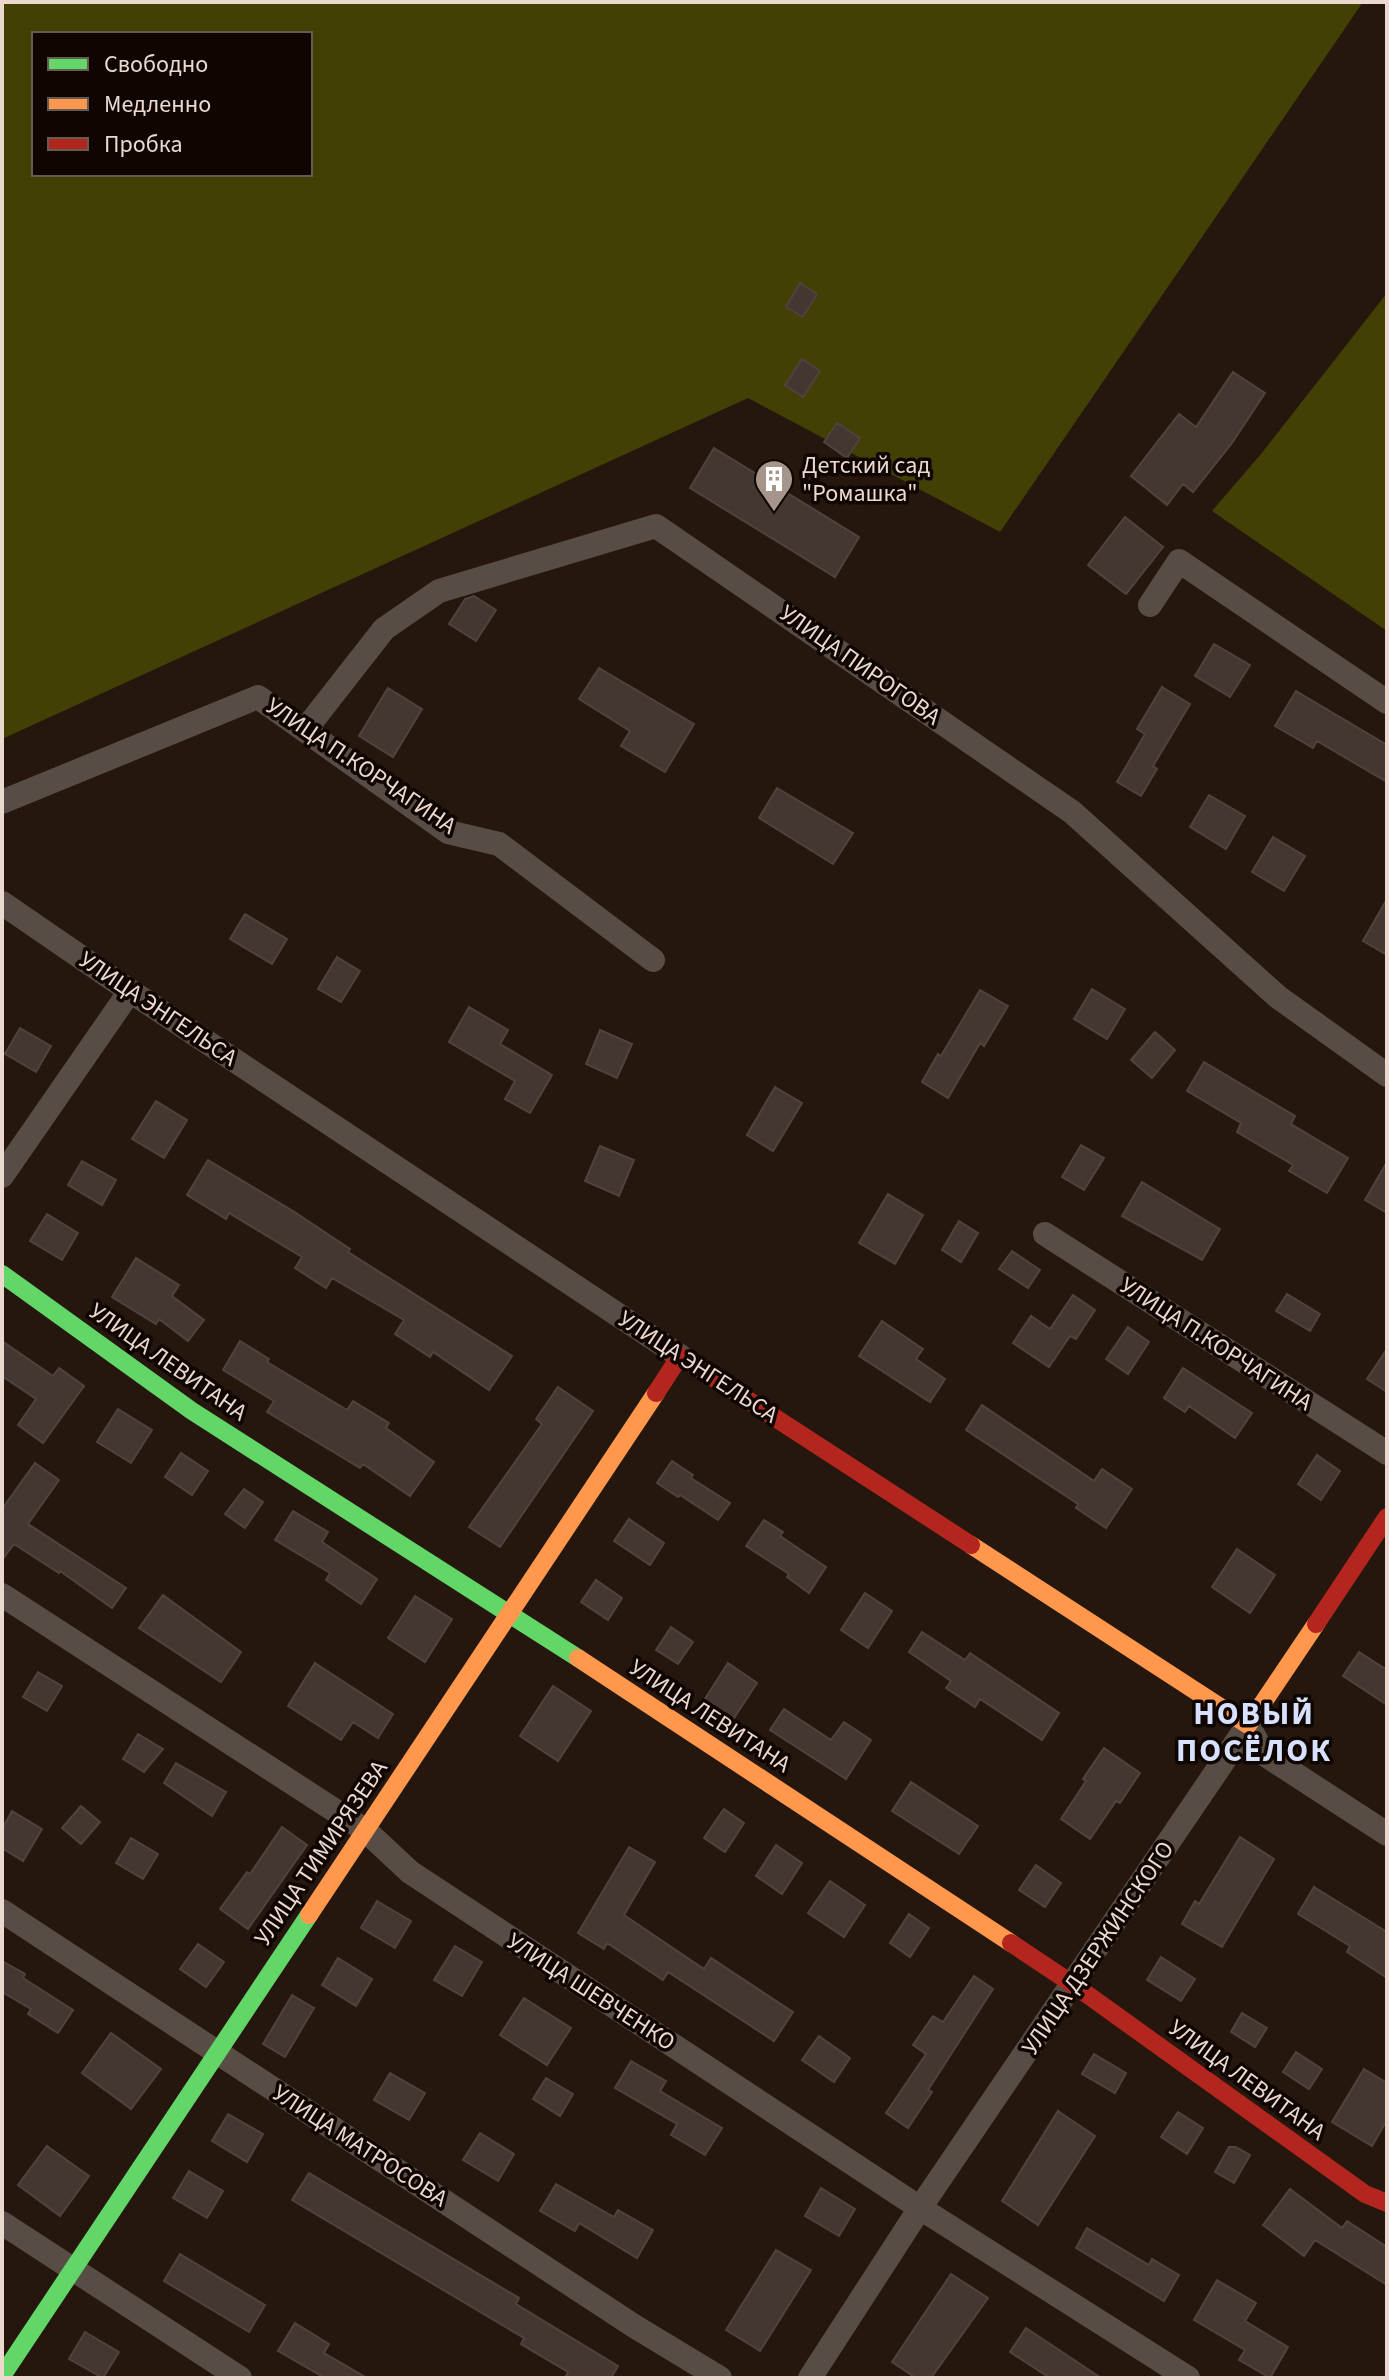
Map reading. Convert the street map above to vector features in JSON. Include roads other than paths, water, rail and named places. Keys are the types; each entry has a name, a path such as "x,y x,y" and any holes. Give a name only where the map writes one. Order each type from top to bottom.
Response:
{"street":[{"name":"УЛИЦА ПИРОГОВА","path":"305,730 384,629 439,591 656,526 1072,812 1278,997 1387,1075"},
{"path":"1150,605 1179,561 1387,702"},
{"name":"УЛИЦА П.КОРЧАГИНА","path":"2,802 258,697 448,832 499,844 653,960"},
{"name":"УЛИЦА ЭНГЕЛЬСА","path":"2,903 680,1356 1248,1725 1264,1754 1387,1834"},
{"path":"2,1176 130,991"},
{"name":"УЛИЦА П.КОРЧАГИНА","path":"1045,1234 1387,1453"},
{"name":"УЛИЦА ЛЕВИТАНА","path":"2,1274 192,1411 510,1613 1074,1985 1365,2194 1387,2203"},
{"name":"УЛИЦА ТИМИРЯЗЕВА","path":"2,2376 680,1356"},
{"name":"УЛИЦА ДЗЕРЖИНСКОГО","path":"810,2378 920,2208 1074,1985 1387,1517"},
{"name":"УЛИЦА ШЕВЧЕНКО","path":"2,1595 365,1830 410,1872 920,2208 1188,2378"},
{"name":"УЛИЦА МАТРОСОВА","path":"2,1911 634,2326 720,2378"},
{"path":"2,2223 240,2378"}],"place":[{"name":"Детский сад \"Ромашка\"","path":"774,513"}],"district":[{"name":"НОВЫЙ ПОСЁЛОК","path":"1254,1732"}]}
